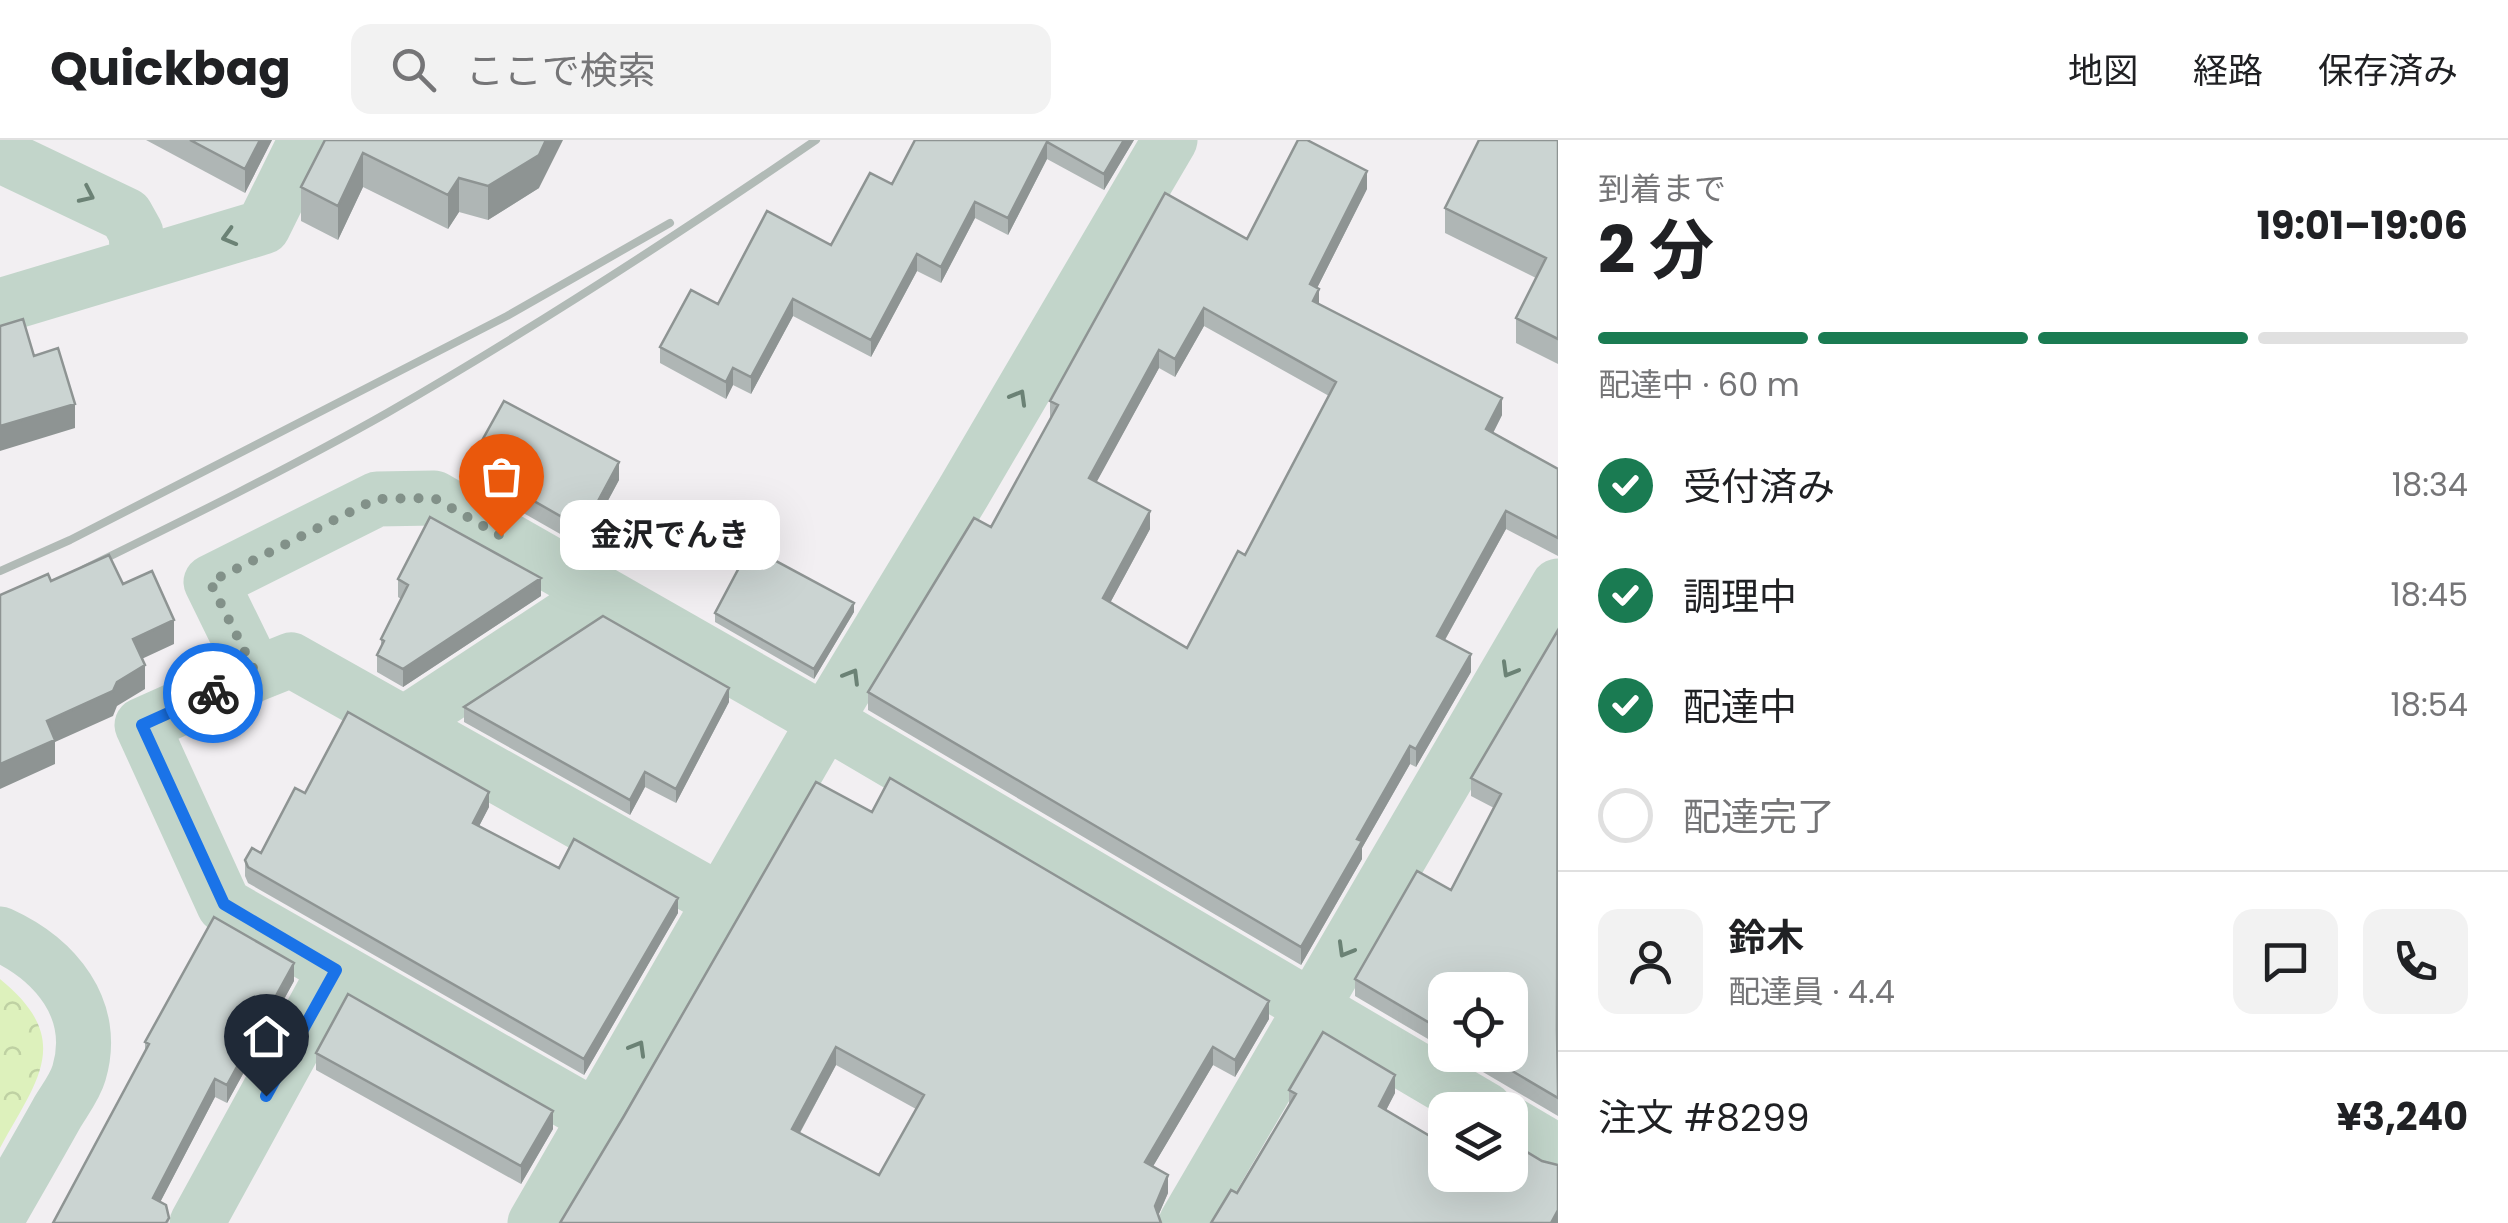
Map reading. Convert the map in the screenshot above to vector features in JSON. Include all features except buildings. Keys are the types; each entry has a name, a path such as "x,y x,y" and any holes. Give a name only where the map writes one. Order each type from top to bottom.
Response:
{"street":[{"path":"0,306 263,227 306,140"},
{"path":"535,1223 824,720 1170,140"},
{"path":"0,155 126,215 136,233 138,264"},
{"path":"256,674 210,582 376,499 434,498 824,720 1456,1092"},
{"path":"1186,1223 1558,586"},
{"path":"404,724 601,594"},
{"path":"598,1118 224,904 142,725 291,660 722,902"},
{"path":"0,934 28,947 60,979 78,1006 84,1035 79,1074 0,1213"},
{"path":"197,1223 336,970"},
{"path":"1528,1134 1558,1152"}],"green space":[{"path":"0,979 23,1001 37,1022 43,1041 36,1081 0,1148"}],"railway":[{"path":"84,569 387,413 604,281 816,140"},
{"path":"0,571 70,540 507,316 670,223"}],"way so far":[{"path":"213,693 256,674 210,582 376,499 434,498 501,536"}],"place":[{"name":"金沢でんき","path":"501,536"}],"route":[{"path":"213,693 142,725 224,904 336,970 266,1096"}]}
